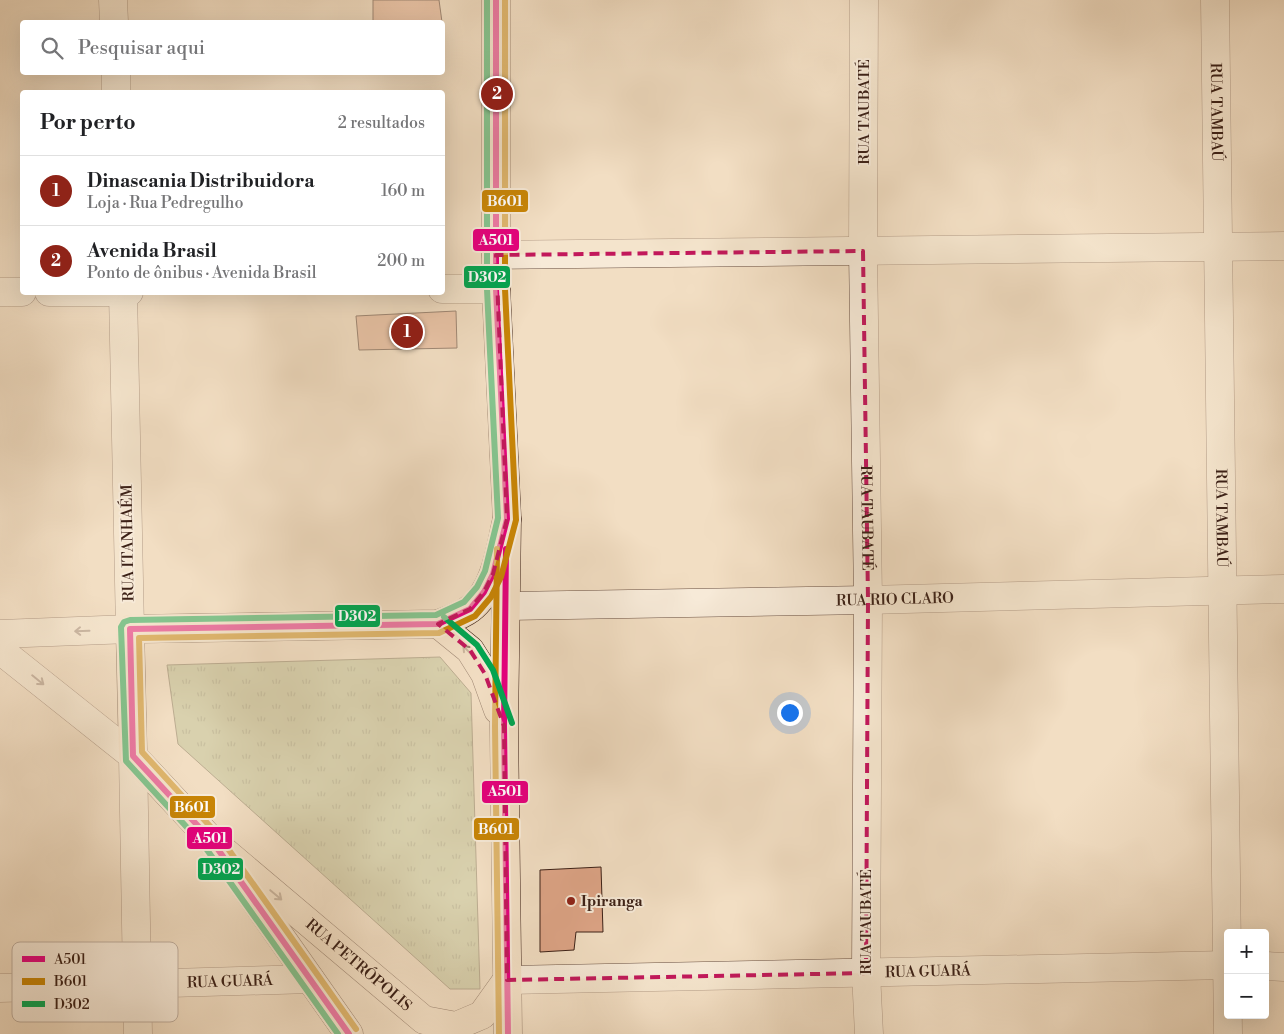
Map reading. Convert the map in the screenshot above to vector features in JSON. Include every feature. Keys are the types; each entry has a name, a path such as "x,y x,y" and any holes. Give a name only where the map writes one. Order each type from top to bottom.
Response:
{"main road":[{"path":"496,0 496,289 507,519 504,726 508,1034"},
{"path":"130,629 438,624 470,609 484,592 493,574 507,519"},
{"path":"438,624 470,650 485,674 504,726"},
{"name":"RUA ITANHAÉM","path":"130,629 133,756"},
{"name":"RUA PETRÓPOLIS","path":"133,756 212,840 424,1020 456,1026 482,1015 507,980"},
{"name":"RUA PETRÓPOLIS","path":"212,840 349,1034"}],"street":[{"path":"113,0 114,20"},
{"name":"RUA TAUBATÉ","path":"864,0 863,251 868,600 866,973 870,1034"},
{"name":"RUA TAMBAÚ","path":"1215,0 1224,592 1227,929"},
{"path":"116,75 116,90"},
{"path":"496,256 1284,246"},
{"path":"445,289 496,289"},
{"path":"0,292 20,292"},
{"name":"RUA ITANHAÉM","path":"123,295 130,629"},
{"name":"RUA RIO CLARO","path":"506,606 868,600 1284,589"},
{"path":"0,634 130,629"},
{"name":"RUA PETRÓPOLIS","path":"0,650 133,756"},
{"name":"RUA ITANHAÉM","path":"133,756 135,942"},
{"name":"RUA GUARÁ","path":"507,980 1224,965"},
{"path":"1269,966 1284,967"},
{"name":"RUA TAMBAÚ","path":"1227,974 1228,1034"},
{"name":"RUA GUARÁ","path":"178,984 310,979"}],"highlighted area":[{"path":"863,251 868,600 866,973 507,980 504,726 485,674 470,650 438,624 470,609 484,592 493,574 507,519 496,255"}],"green space":[{"path":"440,657 471,693 480,989 450,989 178,744 167,665"}],"building":[{"path":"373,0 439,0 442,20 373,20"},
{"path":"456,311 457,348 359,350 356,316"},
{"name":"Ipiranga","path":"601,867 603,932 576,932 574,950 540,952 540,870"}],"transit line":[{"name":"D302","path":"338,1034 205,847 126,761 121,627 124,622 130,620 436,615 464,602 477,587 485,571 498,518 487,289 487,0"},
{"name":"A501","path":"349,1034 212,841 133,756 130,629 438,624 470,609 484,592 493,574 507,519 496,289 496,0"},
{"name":"B601","path":"356,1029 219,836 142,752 139,638 439,633 475,616 491,597 501,577 516,520 505,289 505,0"},
{"name":"B601","path":"497,549 495,726 499,1034"},
{"name":"A501","path":"506,549 504,726 508,1034"},
{"name":"D302","path":"444,617 477,645 493,670 512,723"}],"place":[{"name":"Avenida Brasil","path":"497,94"},
{"name":"Dinascania Distribuidora","path":"407,332"},
{"name":"Ipiranga","path":"571,901"}]}
